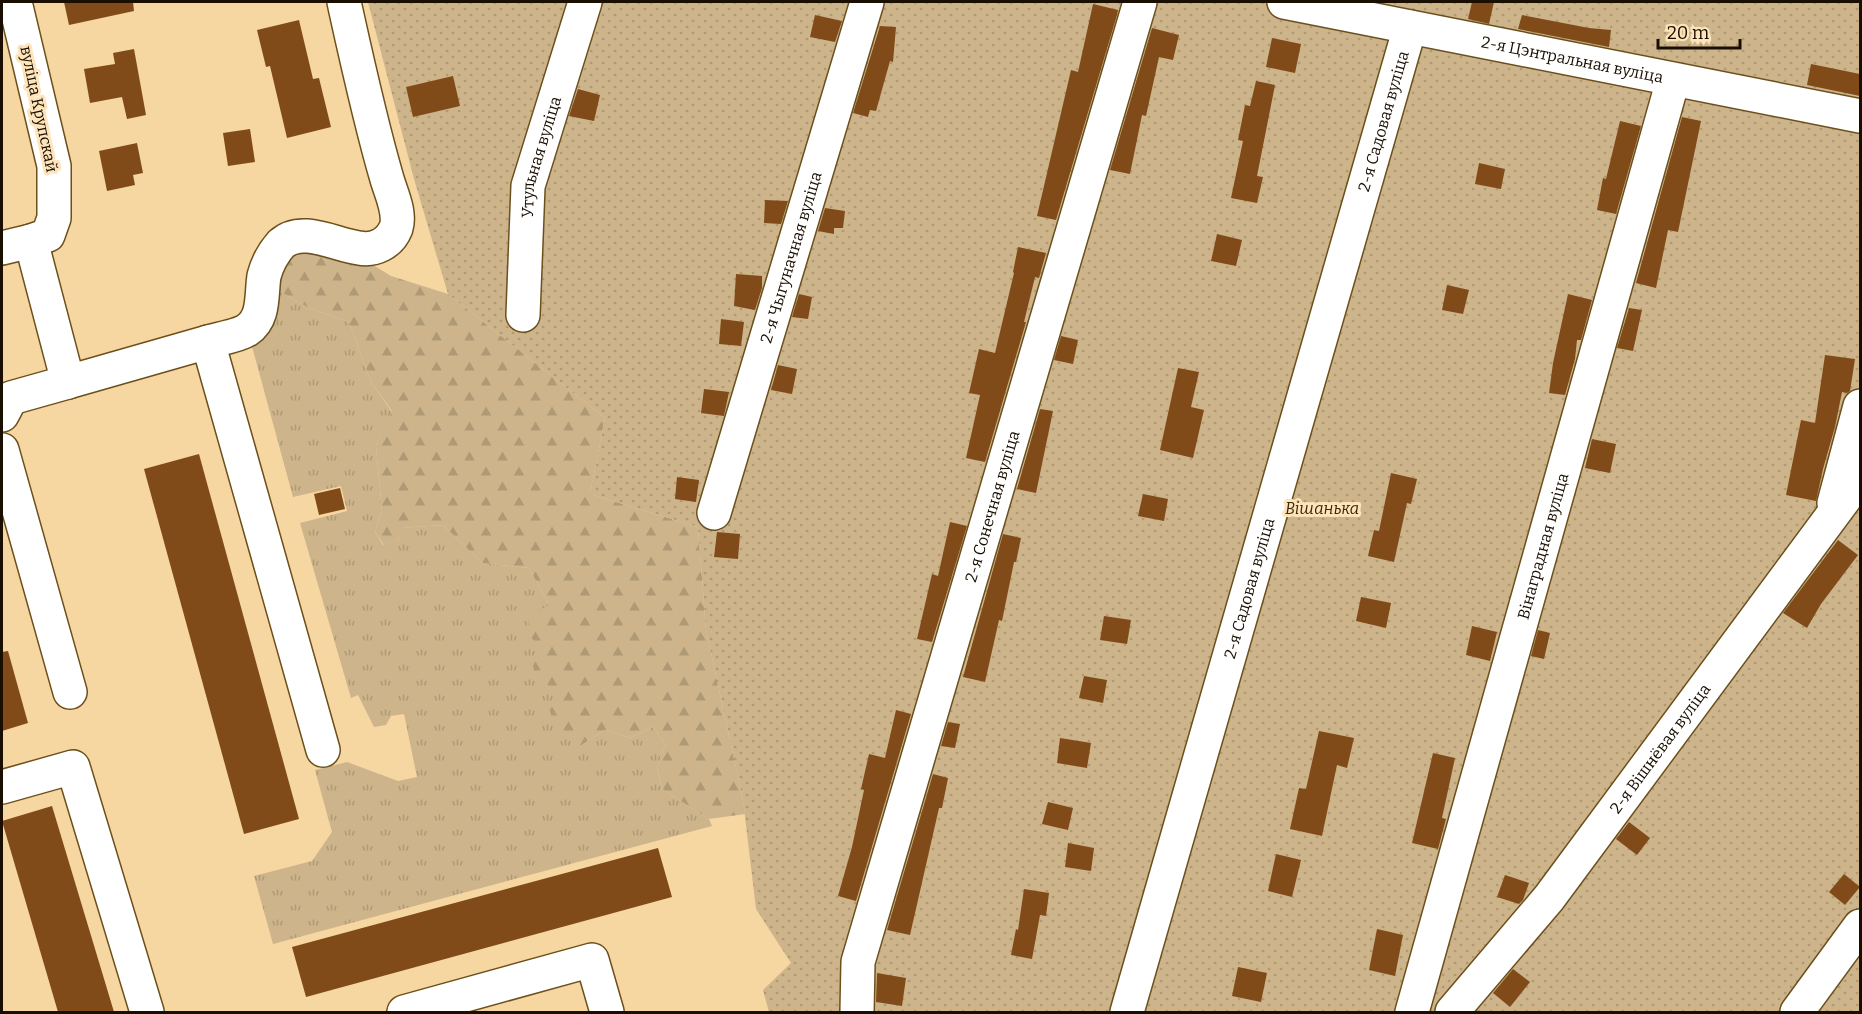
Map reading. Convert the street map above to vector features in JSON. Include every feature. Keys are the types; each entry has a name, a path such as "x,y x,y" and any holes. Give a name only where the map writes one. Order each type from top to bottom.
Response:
{"street":[{"name":"вуліца Крупскай","path":"15,2 54,166 54,218 48,235 16,244"},
{"path":"2,415 11,398 246,331 256,321 262,303 265,274 276,250 288,238 304,235 361,249 375,248 388,241 396,226 396,208 375,137 344,2"},
{"name":"Утульная вуліца","path":"523,315 528,186 585,2"},
{"name":"2-я Чыгуначная вуліца","path":"714,513 867,2"},
{"name":"2-я Сонечная вуліца","path":"857,1012 858,962 1140,2"},
{"name":"2-я Цэнтральная вуліца","path":"1284,2 1860,116"},
{"name":"2-я Садовая вуліца","path":"1127,1012 1410,27"},
{"name":"Вінаградная вуліца","path":"1412,1012 1673,80"},
{"path":"16,244 68,382"},
{"path":"208,342 323,750"},
{"path":"1830,518 1860,406"},
{"path":"2,450 70,692"},
{"name":"2-я Вішнёвая вуліца","path":"1452,1012 1549,898 1860,478"},
{"path":"2,787 74,766 147,1012"},
{"path":"1797,1012 1860,926"},
{"path":"404,1012 592,960 607,1012"}],"green space":[{"name":"Вішанька","path":"368,2 1860,2 1860,1012 769,1012 763,990 791,963 756,909 743,800 706,630 698,527 590,494 605,418 448,294 414,179"},
{"path":"292,246 360,257 391,276 448,294 605,418 590,494 698,527 706,630 745,814 709,819 662,789 657,768 665,744 653,727 630,738 605,730 580,746 556,733 549,707 561,691 536,680 532,661 544,647 532,639 528,617 549,605 529,568 482,563 443,525 402,528 399,540 384,545 375,532 382,511 376,446 392,411 371,382 349,322 309,308 272,287"},
{"path":"272,287 309,308 349,322 371,382 392,412 376,446 382,511 375,532 383,545 399,540 401,528 443,525 482,563 529,568 549,605 544,647 562,690 580,746 605,730 630,738 653,727 665,744 657,768 662,789 709,819 712,826 273,944 254,876 312,861 332,832 315,770 347,762 398,781 417,777 404,714 391,716 386,725 374,727 358,695 351,698 300,523 347,511 341,486 293,497 250,339"}],"building":[{"path":"64,2 133,2 134,11 69,25"},
{"path":"1472,2 1494,2 1489,24 1468,19"},
{"path":"1093,4 1118,10 1117,15 1056,220 1037,216 1071,70 1078,72"},
{"path":"815,15 842,21 835,42 810,37"},
{"path":"1522,15 1611,30 1609,47 1518,29"},
{"path":"299,20 313,79 319,78 331,127 287,138 270,66 266,67 257,30"},
{"path":"880,26 896,27 893,62 890,61 876,111 870,110 868,117 853,113"},
{"path":"1152,28 1179,35 1173,60 1159,57 1146,116 1142,115 1130,174 1110,170"},
{"path":"1272,38 1301,44 1295,73 1266,67"},
{"path":"134,49 146,115 127,119 122,97 90,103 84,69 115,64 113,53"},
{"path":"1811,64 1860,74 1860,96 1807,85"},
{"path":"453,76 460,106 413,117 406,87"},
{"path":"1256,81 1275,85 1257,176 1263,177 1257,203 1231,198 1243,141 1238,140 1245,105 1250,106"},
{"path":"578,89 600,95 594,121 569,116"},
{"path":"1682,117 1701,121 1678,232 1668,230 1656,288 1636,283"},
{"path":"1620,121 1641,126 1616,214 1597,210 1603,178 1606,179"},
{"path":"250,129 255,162 228,166 223,133"},
{"path":"137,143 143,173 133,175 135,185 107,191 99,151"},
{"path":"1479,163 1505,169 1501,189 1475,184"},
{"path":"765,200 788,201 781,224 764,223"},
{"path":"825,208 845,211 843,228 834,228 834,234 818,231"},
{"path":"1217,234 1242,240 1236,266 1211,261"},
{"path":"1018,247 1046,253 1039,278 1035,277 1024,322 1026,322 985,462 966,458 980,395 969,393 979,349 995,353"},
{"path":"736,274 762,276 762,288 755,310 734,306"},
{"path":"1447,285 1469,290 1463,314 1442,310"},
{"path":"799,294 812,297 808,319 792,317"},
{"path":"1568,294 1592,300 1581,340 1577,340 1575,359 1565,395 1549,393"},
{"path":"1629,308 1642,310 1633,351 1617,348"},
{"path":"721,319 744,322 741,346 719,344"},
{"path":"1061,336 1078,340 1073,364 1054,360"},
{"path":"1825,355 1855,359 1850,391 1842,392 1816,501 1786,495 1801,420 1815,423"},
{"path":"778,365 797,369 792,394 771,390"},
{"path":"1178,368 1199,372 1191,407 1204,410 1193,458 1160,450"},
{"path":"704,389 729,392 724,416 701,413"},
{"path":"1040,409 1053,411 1036,493 1017,489"},
{"path":"1592,439 1616,444 1610,473 1585,468"},
{"path":"199,454 299,819 244,834 144,469"},
{"path":"1391,473 1417,479 1411,504 1407,503 1394,562 1368,556 1374,530 1379,531"},
{"path":"677,477 699,480 696,502 675,499"},
{"path":"340,488 345,509 319,515 314,494"},
{"path":"1143,494 1168,499 1164,521 1138,516"},
{"path":"950,522 967,526 932,642 917,639 932,574 938,576"},
{"path":"717,532 740,534 738,559 714,557"},
{"path":"1003,534 1021,538 985,682 963,677"},
{"path":"1838,540 1858,555 1821,604 1807,628 1783,613"},
{"path":"1361,597 1391,603 1386,628 1356,621"},
{"path":"1104,616 1131,620 1127,644 1100,640"},
{"path":"1472,626 1497,632 1490,661 1466,655"},
{"path":"1538,630 1550,633 1544,659 1531,656"},
{"path":"8,651 28,723 2,731 2,652"},
{"path":"1084,676 1107,680 1103,703 1079,698"},
{"path":"896,710 911,714 856,901 838,896 852,847 869,754 885,758"},
{"path":"948,722 960,724 955,748 941,746"},
{"path":"1319,731 1354,738 1347,768 1337,765 1322,836 1290,829 1299,788 1306,789"},
{"path":"1060,738 1091,743 1087,768 1057,763"},
{"path":"1433,753 1455,758 1442,818 1446,819 1438,849 1412,843"},
{"path":"933,774 948,778 910,935 887,930"},
{"path":"1048,802 1073,808 1068,830 1042,824"},
{"path":"52,806 114,1012 58,1012 2,821"},
{"path":"1629,822 1650,838 1637,855 1616,839"},
{"path":"1068,843 1094,848 1091,871 1065,867"},
{"path":"658,848 672,897 306,997 292,947"},
{"path":"1276,854 1301,860 1292,897 1268,891"},
{"path":"1844,874 1860,887 1845,905 1829,892"},
{"path":"1505,875 1529,883 1523,900 1519,904 1497,897"},
{"path":"1024,889 1049,893 1046,916 1040,915 1032,959 1011,955 1016,929 1018,930"},
{"path":"1377,929 1403,935 1395,976 1369,970"},
{"path":"1238,967 1267,973 1261,1002 1232,996"},
{"path":"1513,969 1530,982 1510,1007 1493,993"},
{"path":"877,973 906,978 902,1006 876,1002"}]}
